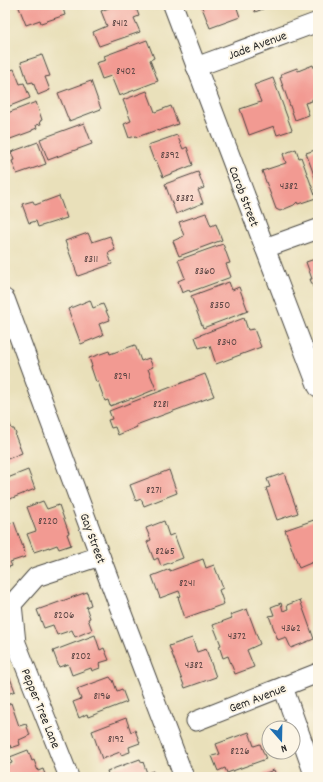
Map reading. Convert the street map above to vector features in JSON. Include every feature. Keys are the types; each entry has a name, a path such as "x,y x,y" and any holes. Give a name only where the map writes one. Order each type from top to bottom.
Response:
{"street":[{"name":"Carob Street","path":"173,5 318,387"},
{"name":"Jade Avenue","path":"196,67 318,22"},
{"path":"265,248 318,229"},
{"name":"Gay Street","path":"5,299 184,777"},
{"name":"Pepper Tree Lane","path":"69,777 16,643 12,604 36,578 100,556"},
{"name":"Gem Avenue","path":"196,721 318,673"},
{"path":"283,687 315,777"}],"building":[{"path":"18,5 62,5 65,15 41,23 40,20 26,25"},
{"path":"116,5 135,5 139,16 134,18 140,32 99,46 93,32 107,26 101,11"},
{"path":"201,5 236,5 240,17 210,28"},
{"path":"253,5 273,5 255,12"},
{"path":"5,26 8,34 5,36"},
{"path":"147,40 154,58 150,60 158,81 119,96 111,76 102,79 96,63 106,60 104,56"},
{"path":"42,55 50,76 45,77 50,90 38,95 33,82 28,83 21,62"},
{"path":"313,65 318,78 318,97 305,103 309,115 295,120 280,78 282,77 281,74 297,68 298,71"},
{"path":"14,69 20,84 24,83 30,98 5,108 5,72"},
{"path":"273,78 292,130 277,135 274,126 249,135 240,109 261,102 254,85"},
{"path":"91,81 101,109 69,121 58,93"},
{"path":"147,91 155,112 171,106 178,124 137,137 129,138 124,124 131,121 123,100"},
{"path":"36,102 42,120 40,121 41,124 36,125 37,128 32,131 5,141 5,114"},
{"path":"84,123 92,144 48,160 40,139"},
{"path":"177,135 183,149 187,147 193,165 163,177 156,160 154,161 148,145"},
{"path":"38,142 46,164 17,174 12,161 14,160 11,152"},
{"path":"296,149 299,158 301,157 316,198 298,204 297,202 294,205 280,211 276,209 262,171 286,163 283,154"},
{"path":"318,149 318,186 306,153"},
{"path":"198,172 204,188 198,190 203,203 176,214 165,184"},
{"path":"59,196 67,218 38,227 36,221 29,223 22,204 33,201 35,205"},
{"path":"206,213 211,226 216,224 222,240 179,256 173,241 184,236 179,222"},
{"path":"88,233 92,242 110,236 115,250 108,253 112,264 78,276 65,241"},
{"path":"223,244 230,263 226,264 231,277 190,292 189,290 182,293 178,281 185,278 178,260"},
{"path":"318,258 317,297 310,279 312,279 306,262"},
{"path":"229,282 232,290 239,287 248,311 203,328 191,296"},
{"path":"90,300 93,308 103,304 110,320 99,324 103,335 81,344 68,309"},
{"path":"244,318 248,330 254,329 261,347 216,364 210,346 199,348 195,337"},
{"path":"135,345 141,361 149,358 153,367 148,369 156,389 110,406 108,400 105,401 98,382 96,382 89,358 109,351 110,354"},
{"path":"205,374 214,396 136,425 137,427 118,435 115,427 111,428 108,420 112,419 109,411"},
{"path":"9,422 12,429 14,429 22,453 5,460 5,424"},
{"path":"28,470 35,489 5,501 5,479"},
{"path":"169,470 177,493 144,506 141,499 136,501 130,485"},
{"path":"284,473 298,513 277,520 266,488 270,487 267,479"},
{"path":"43,501 47,509 59,505 69,533 67,534 71,545 59,549 57,545 34,552 27,534 36,531 27,507"},
{"path":"314,520 318,531 318,560 299,568 285,530"},
{"path":"164,521 169,536 174,534 183,558 161,566 158,558 154,560 147,542 151,540 146,528"},
{"path":"14,522 25,557 10,562 12,566 5,568 5,525"},
{"path":"203,559 206,568 214,565 223,588 219,590 224,604 185,618 178,597 181,596 179,591 160,598 152,576"},
{"path":"318,588 318,598 315,589"},
{"path":"87,592 91,605 86,607 92,630 75,637 72,630 57,635 53,625 44,628 37,610"},
{"path":"300,600 314,639 291,648 286,637 278,640 269,616 274,615 271,607 281,603 283,611 288,609 287,605"},
{"path":"247,609 260,644 247,650 254,667 235,674 228,656 223,658 219,646 221,645 213,625 232,618 230,615"},
{"path":"95,635 100,650 104,648 109,660 99,663 100,668 92,671 91,668 72,675 68,664 59,667 53,651"},
{"path":"192,638 197,652 206,649 216,677 185,688 169,646"},
{"path":"110,677 113,680 117,691 122,689 127,702 88,717 87,714 79,718 73,702 81,699 77,689"},
{"path":"10,678 15,691 5,695 5,680"},
{"path":"11,703 19,726 26,724 30,735 19,740 20,745 11,748 10,745 5,747 5,706"},
{"path":"126,718 131,732 135,730 140,743 129,747 130,752 121,755 120,752 102,759 92,731"},
{"path":"249,732 254,746 260,744 261,760 263,760 227,773 225,768 218,771 212,756 220,754 216,744"},
{"path":"28,750 38,771 43,769 46,777 5,777 5,766 12,763 10,757"},
{"path":"140,759 142,763 143,762 147,773 153,771 155,777 109,777 107,771"},
{"path":"274,770 277,777 255,777"}]}
